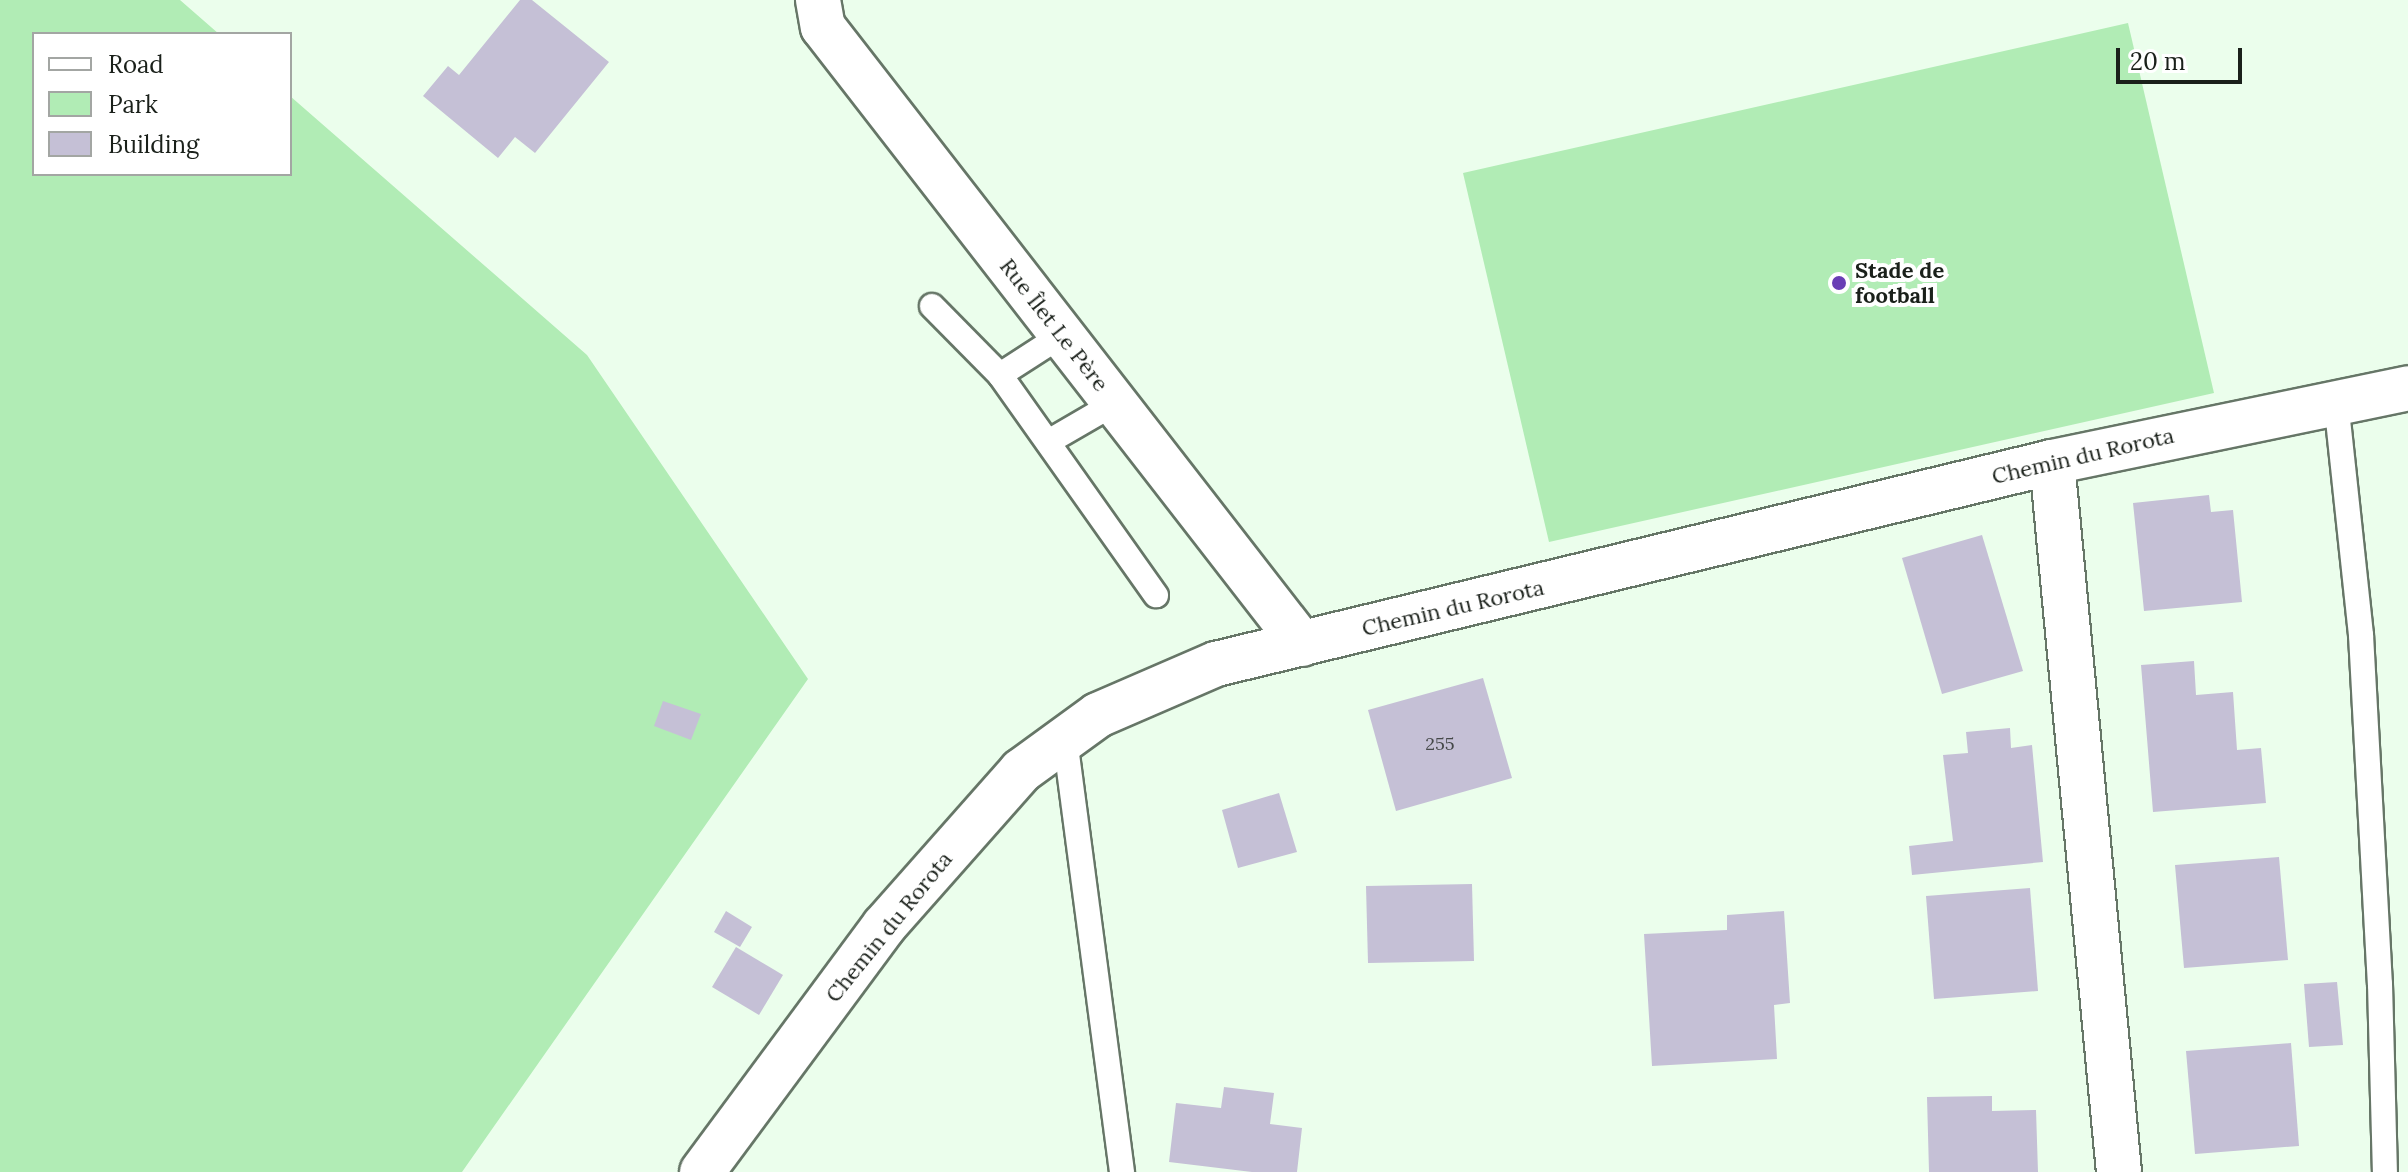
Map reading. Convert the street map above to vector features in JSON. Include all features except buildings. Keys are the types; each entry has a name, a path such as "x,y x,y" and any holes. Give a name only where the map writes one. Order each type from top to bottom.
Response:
{"street":[{"name":"Rue Îlet Le Père","path":"818,0 823,27 1302,644"},
{"name":"Chemin du Rorota","path":"702,1172 884,926 1021,771 1098,715 1216,664 2052,462 2408,388"},
{"path":"2052,462 2119,1172"}],"lane":[{"path":"932,306 1000,375 1156,595"},
{"path":"1000,375 1062,335"},
{"path":"2336,401 2361,635 2380,984 2385,1172"},
{"path":"1048,442 1115,403"},
{"path":"1065,739 1122,1172"}],"green space":[{"path":"0,0 180,0 217,32 32,32 32,176 292,176 292,98 587,355 808,679 462,1172 0,1172"},
{"name":"Stade de football","path":"2128,23 2214,393 1549,542 1463,173"}],"place":[{"name":"Stade de football","path":"1839,283"}]}
